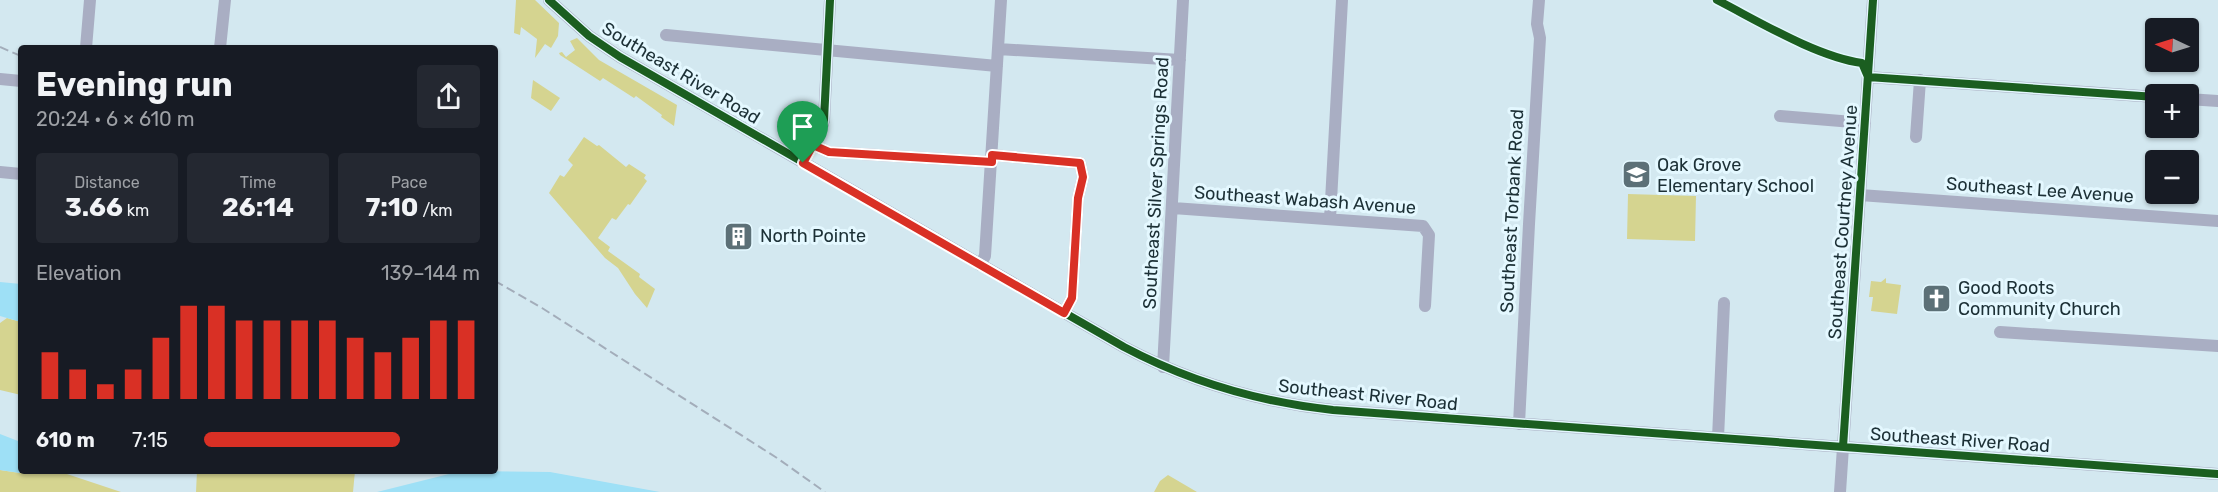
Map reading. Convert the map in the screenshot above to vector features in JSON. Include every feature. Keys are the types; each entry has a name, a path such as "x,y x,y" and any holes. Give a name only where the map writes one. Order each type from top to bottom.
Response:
{"street":[{"path":"86,45 90,0"},
{"path":"220,45 224,0"},
{"name":"Southeast River Road","path":"549,0 575,24 612,52 1124,348 1164,367 1230,391 1278,403 1336,410 2218,474"},
{"path":"803,163 824,120 830,0"},
{"path":"980,265 985,256 1001,0"},
{"name":"Southeast Silver Springs Road","path":"1164,367 1184,0"},
{"path":"1330,219 1342,0"},
{"name":"Southeast Torbank Road","path":"1519,424 1528,224 1540,38 1539,0"},
{"name":"Southeast Courtney Avenue","path":"1840,492 1865,123 1873,77 1873,0"},
{"path":"666,36 997,66"},
{"path":"998,49 1180,60"},
{"path":"1873,77 2145,96"},
{"path":"0,80 18,81"},
{"path":"1916,137 1920,80"},
{"path":"2199,100 2218,101"},
{"path":"1780,116 1865,123"},
{"path":"813,145 829,152 1080,163 1083,177 1078,198 1072,298 1064,313"},
{"path":"0,172 18,174"},
{"name":"Southeast Lee Avenue","path":"1860,195 2218,221"},
{"name":"Southeast Wabash Avenue","path":"1173,208 1423,226 1429,235 1425,306"},
{"path":"1718,438 1724,303"},
{"path":"2000,332 2218,346"}],"shaded area":[{"path":"516,0 535,0 559,23 558,36 551,48 545,44 535,58 537,39 521,27 520,35 514,33"},
{"path":"577,38 599,60 677,105 674,126 636,96 634,98 603,78 600,81 560,55 559,53 562,52 566,57 575,50 570,41"},
{"path":"533,80 560,98 551,111 531,98"},
{"path":"584,137 597,146 599,145 626,167 629,164 646,175 644,178 647,181 630,205 628,204 616,220 612,218 598,238 610,247 608,251 640,274 639,277 655,289 647,308 618,268 605,258 549,193 560,175 564,177 573,165 568,160"},
{"path":"1628,194 1696,196 1695,241 1627,239"},
{"path":"1886,278 1886,283 1901,285 1897,314 1871,311 1873,297 1869,297 1871,281 1881,282"},
{"path":"7,318 18,321 18,394 0,390 0,323"},
{"path":"0,470 18,474 67,474 121,492 0,492"},
{"path":"197,474 355,474 353,492 196,492"},
{"path":"1168,475 1197,492 1154,492 1160,481"}],"water":[{"path":"0,282 18,284 18,321 0,316"},
{"path":"0,434 18,441 18,473 0,470"},
{"path":"498,471 550,472 660,492 377,492 449,474 498,474"}],"railway":[{"path":"0,47 18,55"},
{"path":"498,283 542,308 777,458 825,492"}],"cycle path":[{"path":"549,0 589,36 620,57 1124,347 1174,370 1226,389 1278,402 1333,410 2218,474"},
{"path":"803,163 824,120 830,0"},
{"path":"1717,0 1807,46 1826,54 1862,63 1868,77"},
{"path":"1843,447 1873,0"},
{"path":"1868,77 2145,96"}],"place":[{"name":"Oak Grove Elementary School","path":"1636,175"},
{"name":"North Pointe","path":"739,236"},
{"name":"Good Roots Community Church","path":"1937,298"}],"route":[{"path":"813,145 829,152 992,162 992,155 1080,163 1083,177 1078,198 1071,302 1064,313 803,163 813,145"}]}
